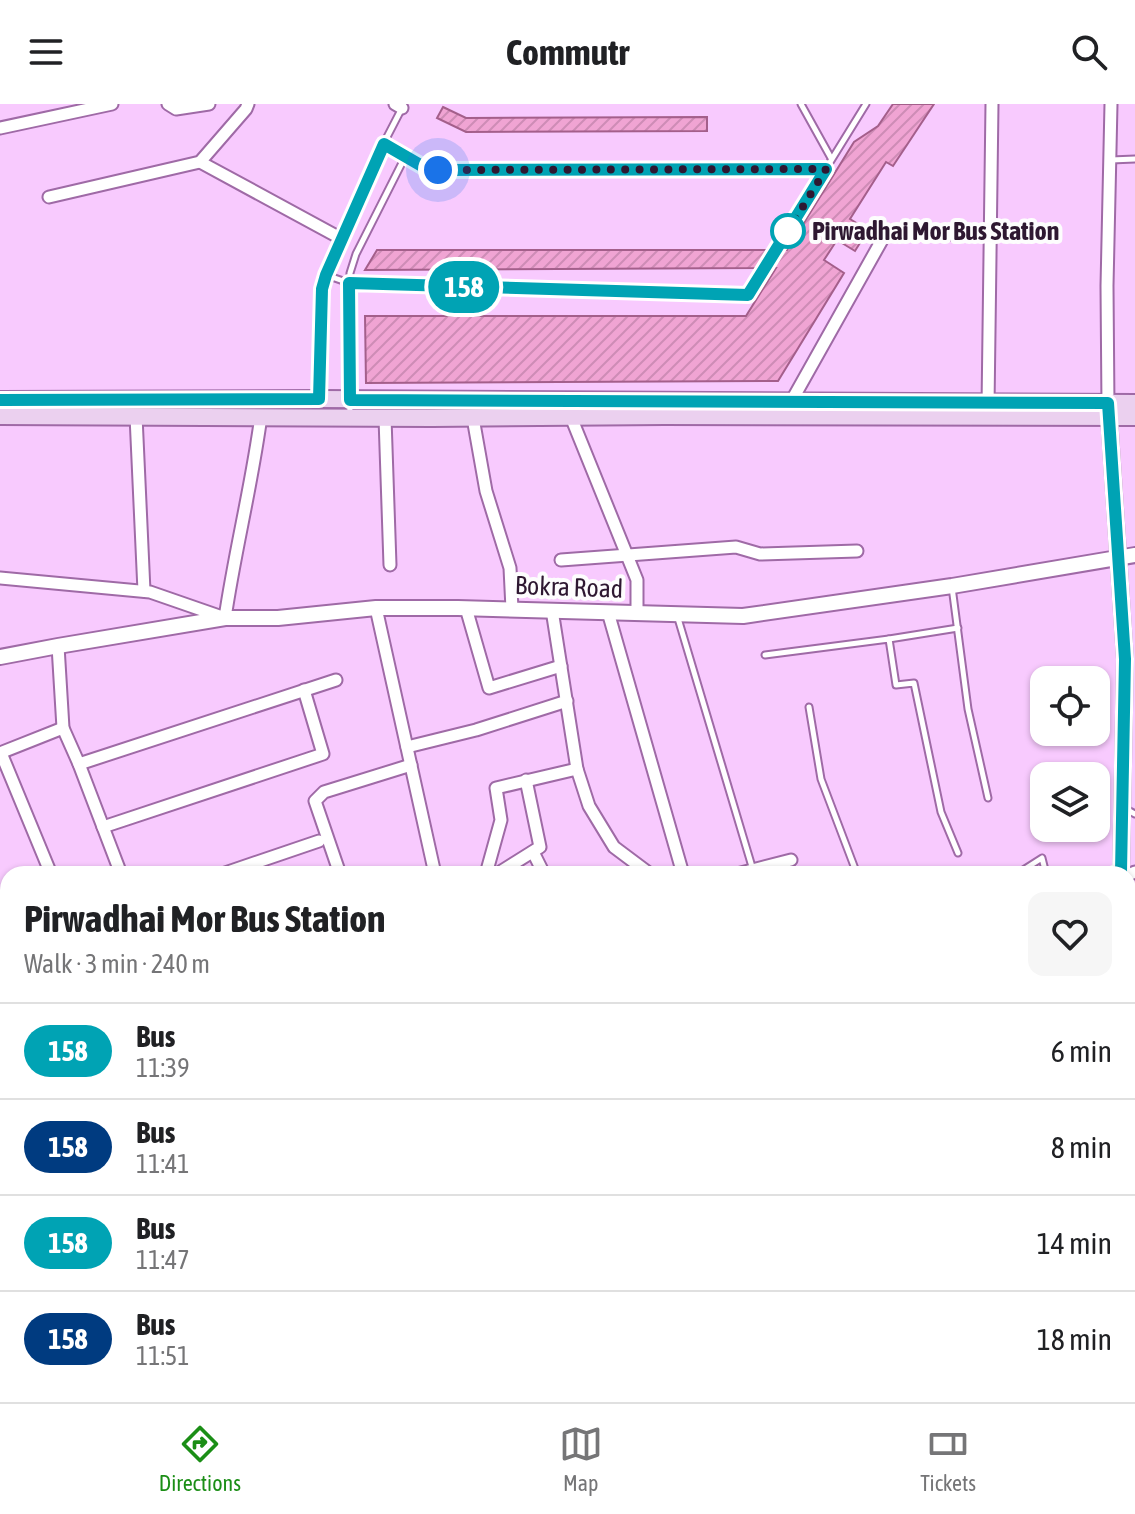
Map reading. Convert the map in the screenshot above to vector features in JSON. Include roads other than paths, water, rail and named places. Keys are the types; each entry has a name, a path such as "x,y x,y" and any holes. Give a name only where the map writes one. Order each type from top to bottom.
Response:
{"main road":[{"path":"0,400 319,399 385,418 988,409"},
{"path":"0,416 318,417 350,409 791,402 1109,410 1135,417"},
{"path":"1109,410 1135,403"}],"street":[{"path":"41,104 44,119"},
{"path":"168,104 176,109 209,104"},
{"path":"49,197 200,162 248,104"},
{"path":"988,409 992,104"},
{"path":"1111,104 1107,286 1109,410 1119,556 1129,635 1125,659 1130,699 1129,811 1125,866"},
{"path":"0,128 106,105"},
{"path":"200,162 342,239"},
{"path":"791,402 887,231 991,236"},
{"path":"136,416 144,591"},
{"path":"0,578 144,591 225,618 254,470 261,416"},
{"path":"571,417 637,580 637,613"},
{"path":"385,418 390,565"},
{"path":"473,418 486,491 510,568 512,609"},
{"path":"561,560 736,547 760,554 857,551"},
{"name":"Bokra Road","path":"0,657 225,618 278,618 376,608 743,616 952,586 1135,555"},
{"path":"376,608 433,866"},
{"path":"466,608 489,688 561,666"},
{"path":"552,610 577,769 589,806 614,847 639,866"},
{"path":"608,612 681,866"},
{"path":"58,646 63,728 118,866"},
{"path":"79,764 336,680"},
{"path":"103,827 323,754 304,690"},
{"path":"407,747 476,730 567,701"},
{"path":"48,866 0,753 63,728"},
{"path":"337,866 315,801 324,792 411,765"},
{"path":"488,866 501,820 496,788 577,769"},
{"path":"510,866 540,847 526,780"},
{"path":"246,866 319,841"},
{"path":"533,852 540,866"},
{"path":"768,866 791,860"}],"lane":[{"path":"801,104 832,159"},
{"path":"326,275 349,283 748,295 866,104"},
{"path":"318,417 322,289 401,105"},
{"path":"384,144 422,166 438,170 826,169"},
{"path":"350,409 349,283 356,254 405,157"},
{"path":"1110,160 1135,159"},
{"path":"952,586 968,709 988,798"},
{"path":"676,614 752,866"},
{"path":"765,655 958,628"},
{"path":"889,639 896,685 914,683 941,812 958,853"},
{"path":"809,707 821,779 854,866"},
{"path":"1030,866 1042,858 1044,866"}],"place":[{"name":"Pirwadhai Mor Bus Station","path":"788,231"}]}
